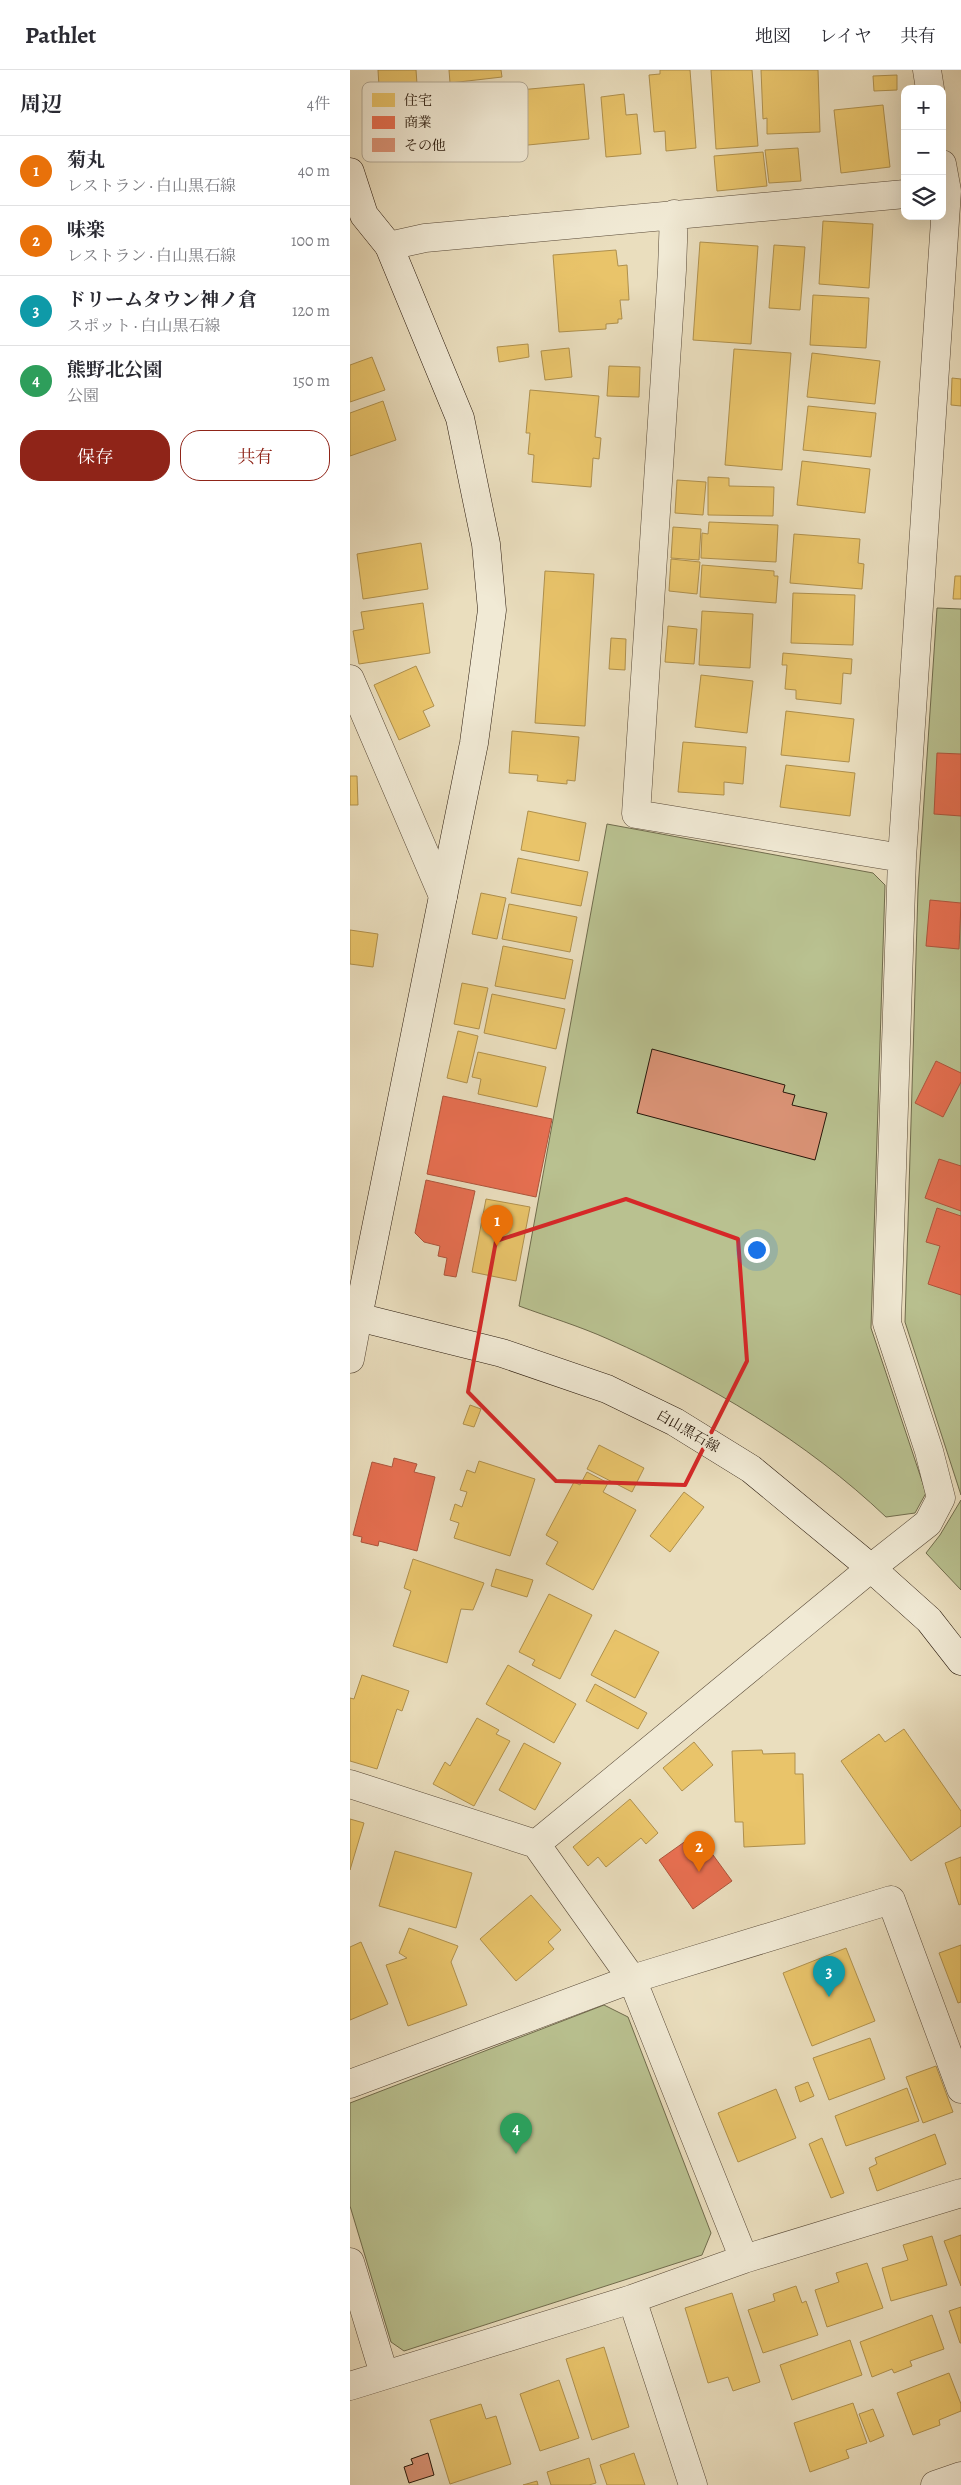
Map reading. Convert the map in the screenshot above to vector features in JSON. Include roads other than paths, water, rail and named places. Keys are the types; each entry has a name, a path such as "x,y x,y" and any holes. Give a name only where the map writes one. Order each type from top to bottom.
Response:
{"street":[{"path":"927,70 929,85"},
{"path":"350,172 364,215 389,246 460,418 486,544 492,610 474,743 354,1316 350,1359"},
{"path":"536,1844 871,1568 928,1524 941,1498 929,1451 887,1323 902,858 950,190 945,175"},
{"path":"389,246 425,238 901,194"},
{"path":"674,214 636,814 902,858"},
{"path":"350,679 443,896"},
{"name":"白山黒石線","path":"354,1316 502,1352 607,1389 675,1422 751,1469 871,1568 929,1620 961,1661"},
{"path":"350,1784 536,1844 632,1979 744,2259"},
{"path":"350,2084 632,1979 891,1900 961,2089"},
{"path":"350,2386 632,2299 744,2259 961,2193"},
{"path":"350,2262 384,2374"},
{"path":"632,2299 693,2485"},
{"path":"934,2485 961,2476"}],"place":[{"name":"菊丸","path":"497,1246"},
{"name":"味楽","path":"699,1872"},
{"name":"ドリームタウン神ノ倉","path":"829,1997"},
{"name":"熊野北公園","path":"516,2154"}]}
